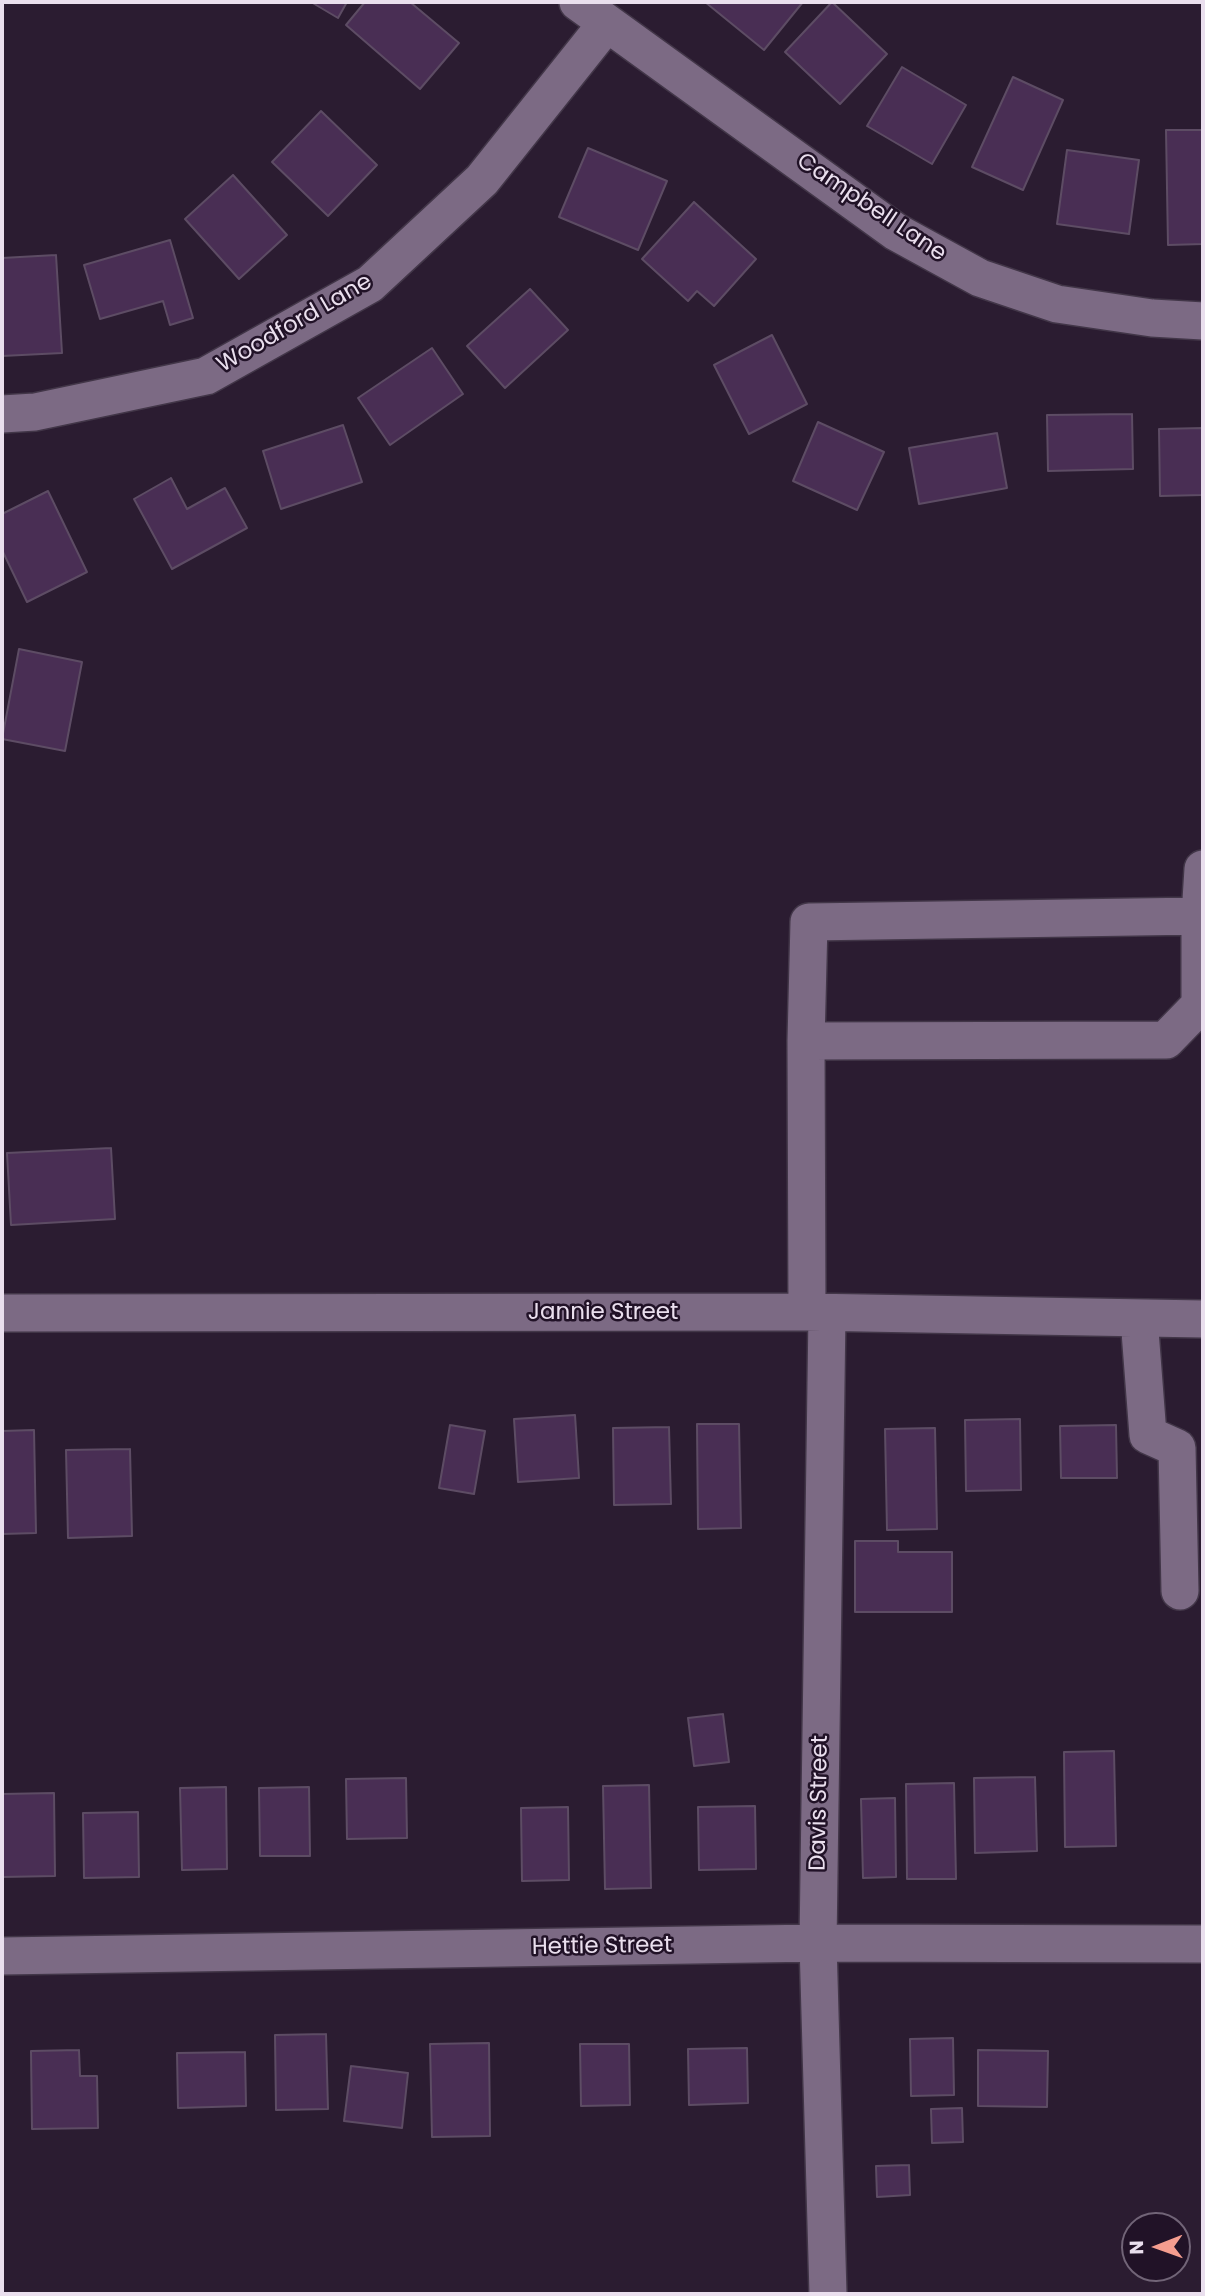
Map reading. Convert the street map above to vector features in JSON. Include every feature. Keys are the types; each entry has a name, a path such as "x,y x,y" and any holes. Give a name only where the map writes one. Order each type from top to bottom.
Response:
{"street":[{"name":"Campbell Lane","path":"592,12 897,232 980,278 1057,304 1152,318 1203,321"},
{"name":"Woodford Lane","path":"2,414 35,412 206,376 370,284 482,180 592,12"},
{"path":"806,1041 1166,1041 1200,1005 1203,869"},
{"name":"Davis Street","path":"828,2294 818,1944 817,1312 806,1041 809,922 1200,916"},
{"name":"Jannie Street","path":"2,1313 817,1312 1203,1319"},
{"path":"1139,1318 1148,1435 1177,1448 1180,1591"},
{"name":"Hettie Street","path":"2,1956 818,1944 1203,1944"}],"building":[{"path":"311,2 347,2 338,18"},
{"path":"365,2 410,2 459,43 420,89 346,25"},
{"path":"705,2 803,2 764,50"},
{"path":"832,2 887,54 840,104 785,52"},
{"path":"902,67 966,105 932,164 867,126"},
{"path":"1013,77 1063,100 1023,190 972,167"},
{"path":"321,111 377,165 328,216 272,162"},
{"path":"1166,130 1203,130 1203,244 1168,245"},
{"path":"588,148 667,181 638,250 559,217"},
{"path":"1067,150 1139,160 1129,234 1057,224"},
{"path":"233,175 287,235 239,279 185,219"},
{"path":"694,202 756,259 714,306 697,291 688,301 642,259"},
{"path":"170,240 193,318 170,325 163,301 100,319 84,265"},
{"path":"56,255 62,353 2,356 2,258"},
{"path":"530,289 568,330 505,388 467,346"},
{"path":"772,335 807,404 749,434 714,365"},
{"path":"432,348 463,394 390,445 358,398"},
{"path":"1132,414 1133,469 1048,471 1047,415"},
{"path":"818,422 884,452 857,510 793,481"},
{"path":"343,425 362,482 281,509 263,451"},
{"path":"1203,428 1203,495 1160,496 1159,429"},
{"path":"997,433 1007,488 919,504 909,448"},
{"path":"171,478 187,509 225,488 247,528 172,569 134,499"},
{"path":"48,491 87,572 27,602 2,550 2,514"},
{"path":"19,649 82,662 65,751 2,739"},
{"path":"111,1148 115,1219 11,1225 7,1153"},
{"path":"575,1415 579,1478 518,1482 514,1419"},
{"path":"1020,1419 1021,1490 966,1491 965,1420"},
{"path":"697,1424 739,1424 741,1528 698,1529"},
{"path":"450,1425 485,1431 474,1494 439,1488"},
{"path":"1116,1425 1117,1478 1061,1478 1060,1426"},
{"path":"669,1427 671,1504 614,1505 613,1428"},
{"path":"935,1428 937,1529 887,1530 885,1429"},
{"path":"34,1430 36,1533 2,1534 2,1431"},
{"path":"130,1449 132,1536 68,1538 66,1450"},
{"path":"855,1541 898,1541 898,1552 952,1552 952,1612 855,1612"},
{"path":"723,1714 729,1762 694,1766 688,1718"},
{"path":"1114,1751 1116,1846 1065,1847 1064,1752"},
{"path":"1035,1777 1037,1851 975,1853 974,1778"},
{"path":"406,1778 407,1838 347,1839 346,1779"},
{"path":"954,1783 956,1879 907,1879 906,1784"},
{"path":"649,1785 651,1888 605,1889 603,1786"},
{"path":"226,1787 227,1869 182,1870 180,1788"},
{"path":"309,1787 310,1856 260,1856 259,1788"},
{"path":"54,1793 55,1876 2,1877 2,1794"},
{"path":"895,1798 896,1877 863,1878 861,1799"},
{"path":"755,1806 756,1869 699,1870 698,1807"},
{"path":"568,1807 569,1880 522,1881 521,1808"},
{"path":"138,1812 139,1877 84,1878 83,1813"},
{"path":"326,2034 328,2109 276,2110 275,2035"},
{"path":"953,2038 954,2095 911,2096 910,2039"},
{"path":"489,2043 490,2136 432,2137 430,2044"},
{"path":"580,2044 629,2044 630,2105 581,2106"},
{"path":"747,2048 748,2103 689,2105 688,2049"},
{"path":"79,2050 80,2076 97,2076 98,2128 32,2129 31,2051"},
{"path":"978,2050 1048,2051 1047,2107 978,2106"},
{"path":"245,2052 246,2106 178,2108 177,2053"},
{"path":"351,2066 408,2073 402,2128 344,2121"},
{"path":"962,2108 963,2142 932,2143 931,2109"},
{"path":"909,2165 910,2195 877,2197 876,2166"}]}
